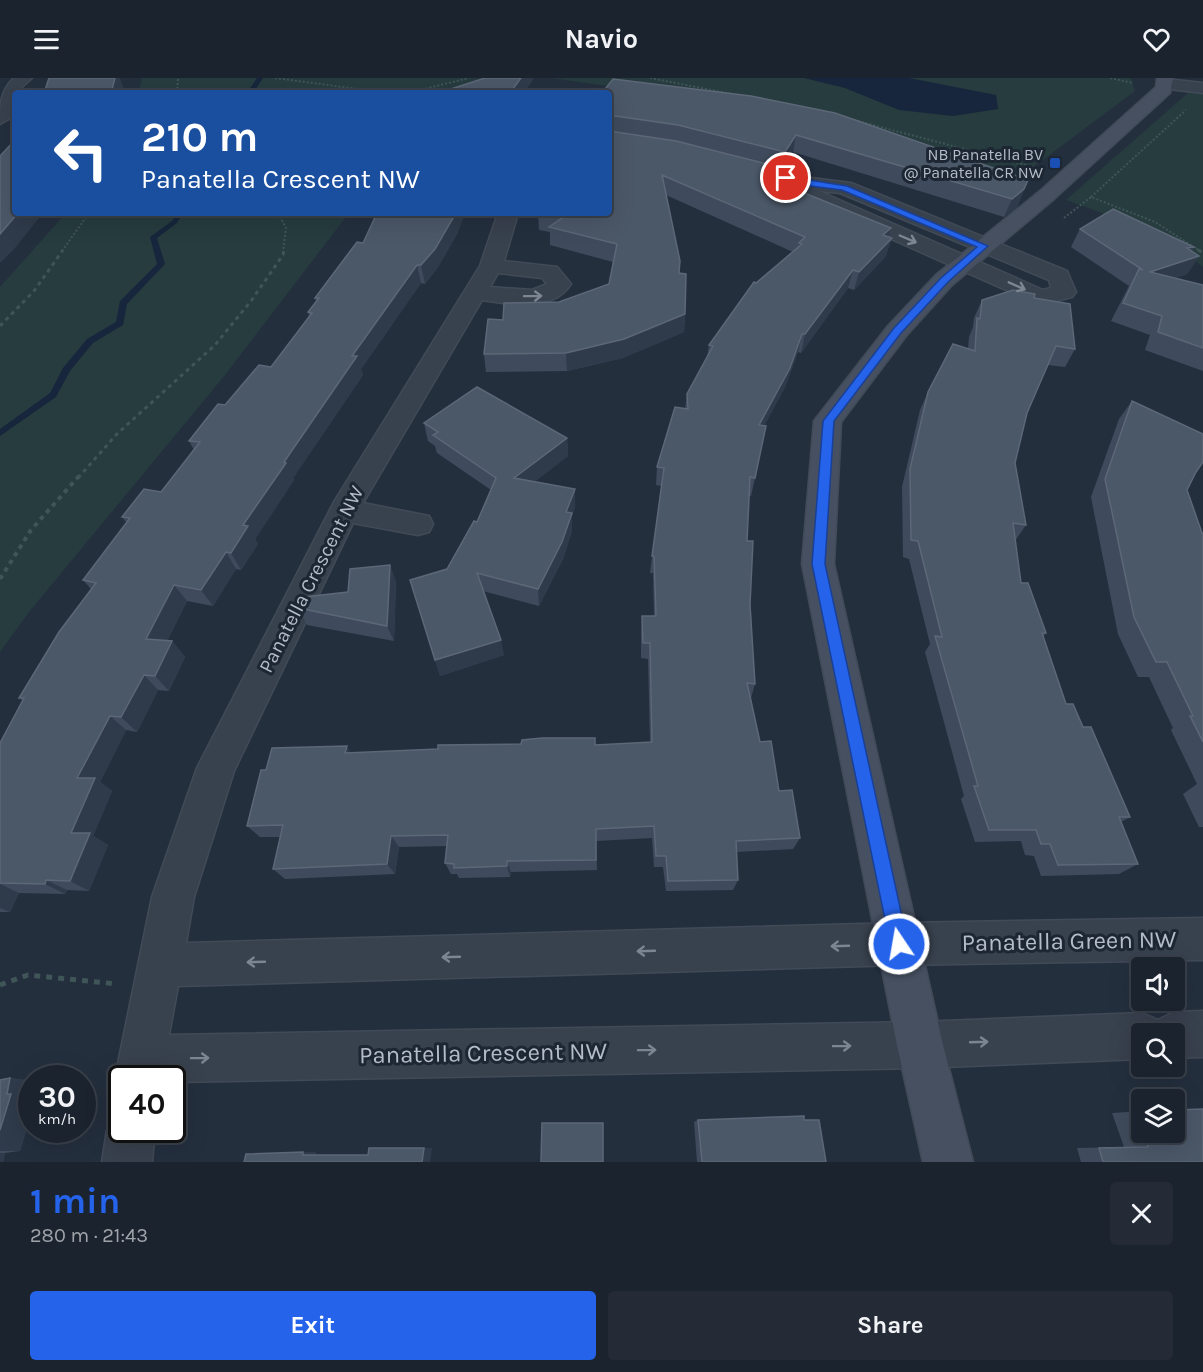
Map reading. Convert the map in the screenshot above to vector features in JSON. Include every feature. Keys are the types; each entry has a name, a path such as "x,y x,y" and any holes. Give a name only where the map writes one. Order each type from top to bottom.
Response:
{"street":[{"path":"0,119 4,93 24,78"},
{"path":"948,1162 920,1045 819,564 828,421 897,331 974,254 1047,195 1166,81 1203,88"},
{"path":"709,158 802,183 815,198 974,254"},
{"name":"Panatella Crescent NW","path":"141,1065 173,897 216,768 344,510 483,279 507,216"},
{"path":"344,510 418,524"},
{"name":"Panatella Green NW","path":"899,944 1203,939"},
{"path":"157,975 899,944"},
{"path":"1185,1035 1203,1034"},
{"path":"920,1045 1131,1036"},
{"name":"Panatella Crescent NW","path":"186,1068 920,1045"},
{"path":"127,1162 129,1143"}],"path":[{"path":"275,78 351,90"},
{"path":"420,90 469,78"},
{"path":"650,78 741,96"},
{"path":"1110,78 1134,83"},
{"path":"1058,223 1091,197 1189,108"},
{"path":"842,117 1040,169 1031,176"},
{"path":"1091,197 1155,222 1203,253"},
{"path":"0,326 34,291 87,216"},
{"path":"0,579 31,530 109,443 215,345 251,301 283,255 286,228 280,216"},
{"path":"0,985 28,975 157,975"}],"green space":[{"path":"142,78 522,78 476,90 139,90"},
{"path":"551,78 1131,78 1135,91 1016,180 808,115"},
{"path":"1189,92 1203,93 1203,267 1173,243 1116,218 1066,200"},
{"path":"63,216 347,216 225,375 29,612 0,652 0,287"}],"water":[{"path":"804,78 909,78 996,95 998,109 953,116 899,110 845,88"}],"building":[{"path":"49,78 115,78 112,90 45,90"},
{"path":"485,78 521,78 512,90 448,90"},
{"path":"613,79 751,96 835,113 1028,180 1024,189 1012,199 796,135 785,152 678,125 612,115 612,90 604,90"},
{"path":"612,131 676,141 775,166 767,178 891,228 883,235 892,238 859,272 853,270 805,334 802,334 790,368 759,425 766,426 755,478 750,477 747,541 753,541 750,605 755,684 747,683 760,742 771,741 779,791 792,790 800,838 736,841 738,880 668,881 666,856 656,856 654,826 596,829 596,860 507,861 507,866 454,868 454,864 445,863 448,835 391,836 387,864 273,869 283,825 247,826 261,770 266,770 272,748 347,746 345,753 438,749 438,745 521,744 522,740 542,738 595,738 595,745 652,742 650,643 643,643 642,616 656,616 654,556 652,556 664,468 657,467 675,407 688,409 687,394 713,346 709,345 754,282 756,283 802,244 799,243 805,237 662,175 680,261 679,273 686,274 685,314 624,339 566,353 484,354 488,319 503,320 504,303 559,302 609,284 617,244 549,227 562,218 554,216 612,216"},
{"path":"12,143 12,216 15,216 0,234 0,156"},
{"path":"1113,209 1194,247 1187,248 1199,256 1150,272 1203,285 1203,348 1158,332 1162,316 1123,303 1139,269 1143,270 1080,229"},
{"path":"376,216 454,216 435,249 421,265 417,265 352,356 357,356 243,525 248,526 231,553 226,552 201,590 174,585 146,639 172,641 155,676 144,675 121,717 110,716 77,778 95,778 71,833 90,833 70,881 46,880 45,884 0,883 0,743 24,698 19,698 59,632 96,583 83,580 130,518 122,517 144,489 161,492 200,442 189,441 218,404 225,405 259,365 271,367 312,313 308,312 319,298 315,298 357,242 363,243"},
{"path":"1013,290 1035,294 1034,298 1070,304 1075,349 1056,346 1027,413 1015,463 1026,525 1013,523 1021,583 1028,583 1046,633 1042,633 1066,704 1073,704 1083,727 1091,727 1130,817 1119,817 1138,864 1058,865 1050,844 1041,844 1036,830 989,830 974,786 978,786 935,636 942,637 918,541 911,540 910,469 928,392 953,344 975,351 977,318 980,319 982,300"},
{"path":"477,387 567,438 514,478 575,489 566,512 572,513 562,542 538,589 477,573 501,640 435,660 410,580 447,569 474,521 477,522 496,478 433,435 438,432 424,423"},
{"path":"1132,401 1203,434 1203,462 1187,490 1203,533 1203,742 1167,662 1156,662 1134,617 1105,479"},
{"path":"390,565 387,626 298,608 304,597 348,592 350,569"},
{"path":"10,1078 7,1094 11,1094 0,1130 0,1080"},
{"path":"1203,1109 1203,1162 1103,1162 1099,1148 1148,1147 1147,1143 1185,1143 1185,1110"},
{"path":"804,1116 804,1120 819,1120 826,1162 702,1162 698,1120"},
{"path":"542,1123 603,1123 603,1162 541,1162"},
{"path":"369,1148 424,1148 422,1162 244,1162 246,1154 303,1152 303,1155 368,1155"}],"waterway":[{"path":"252,90 260,78"},
{"path":"0,433 53,395 66,370 90,341 120,323 123,303 161,264 153,237 175,222 178,216"}],"place":[{"name":"NB Panatella BV @ Panatella CR NW","path":"1055,163"}],"route":[{"path":"786,178 802,183 844,188 984,246 944,280 897,331 828,421 819,564 899,944"}]}
